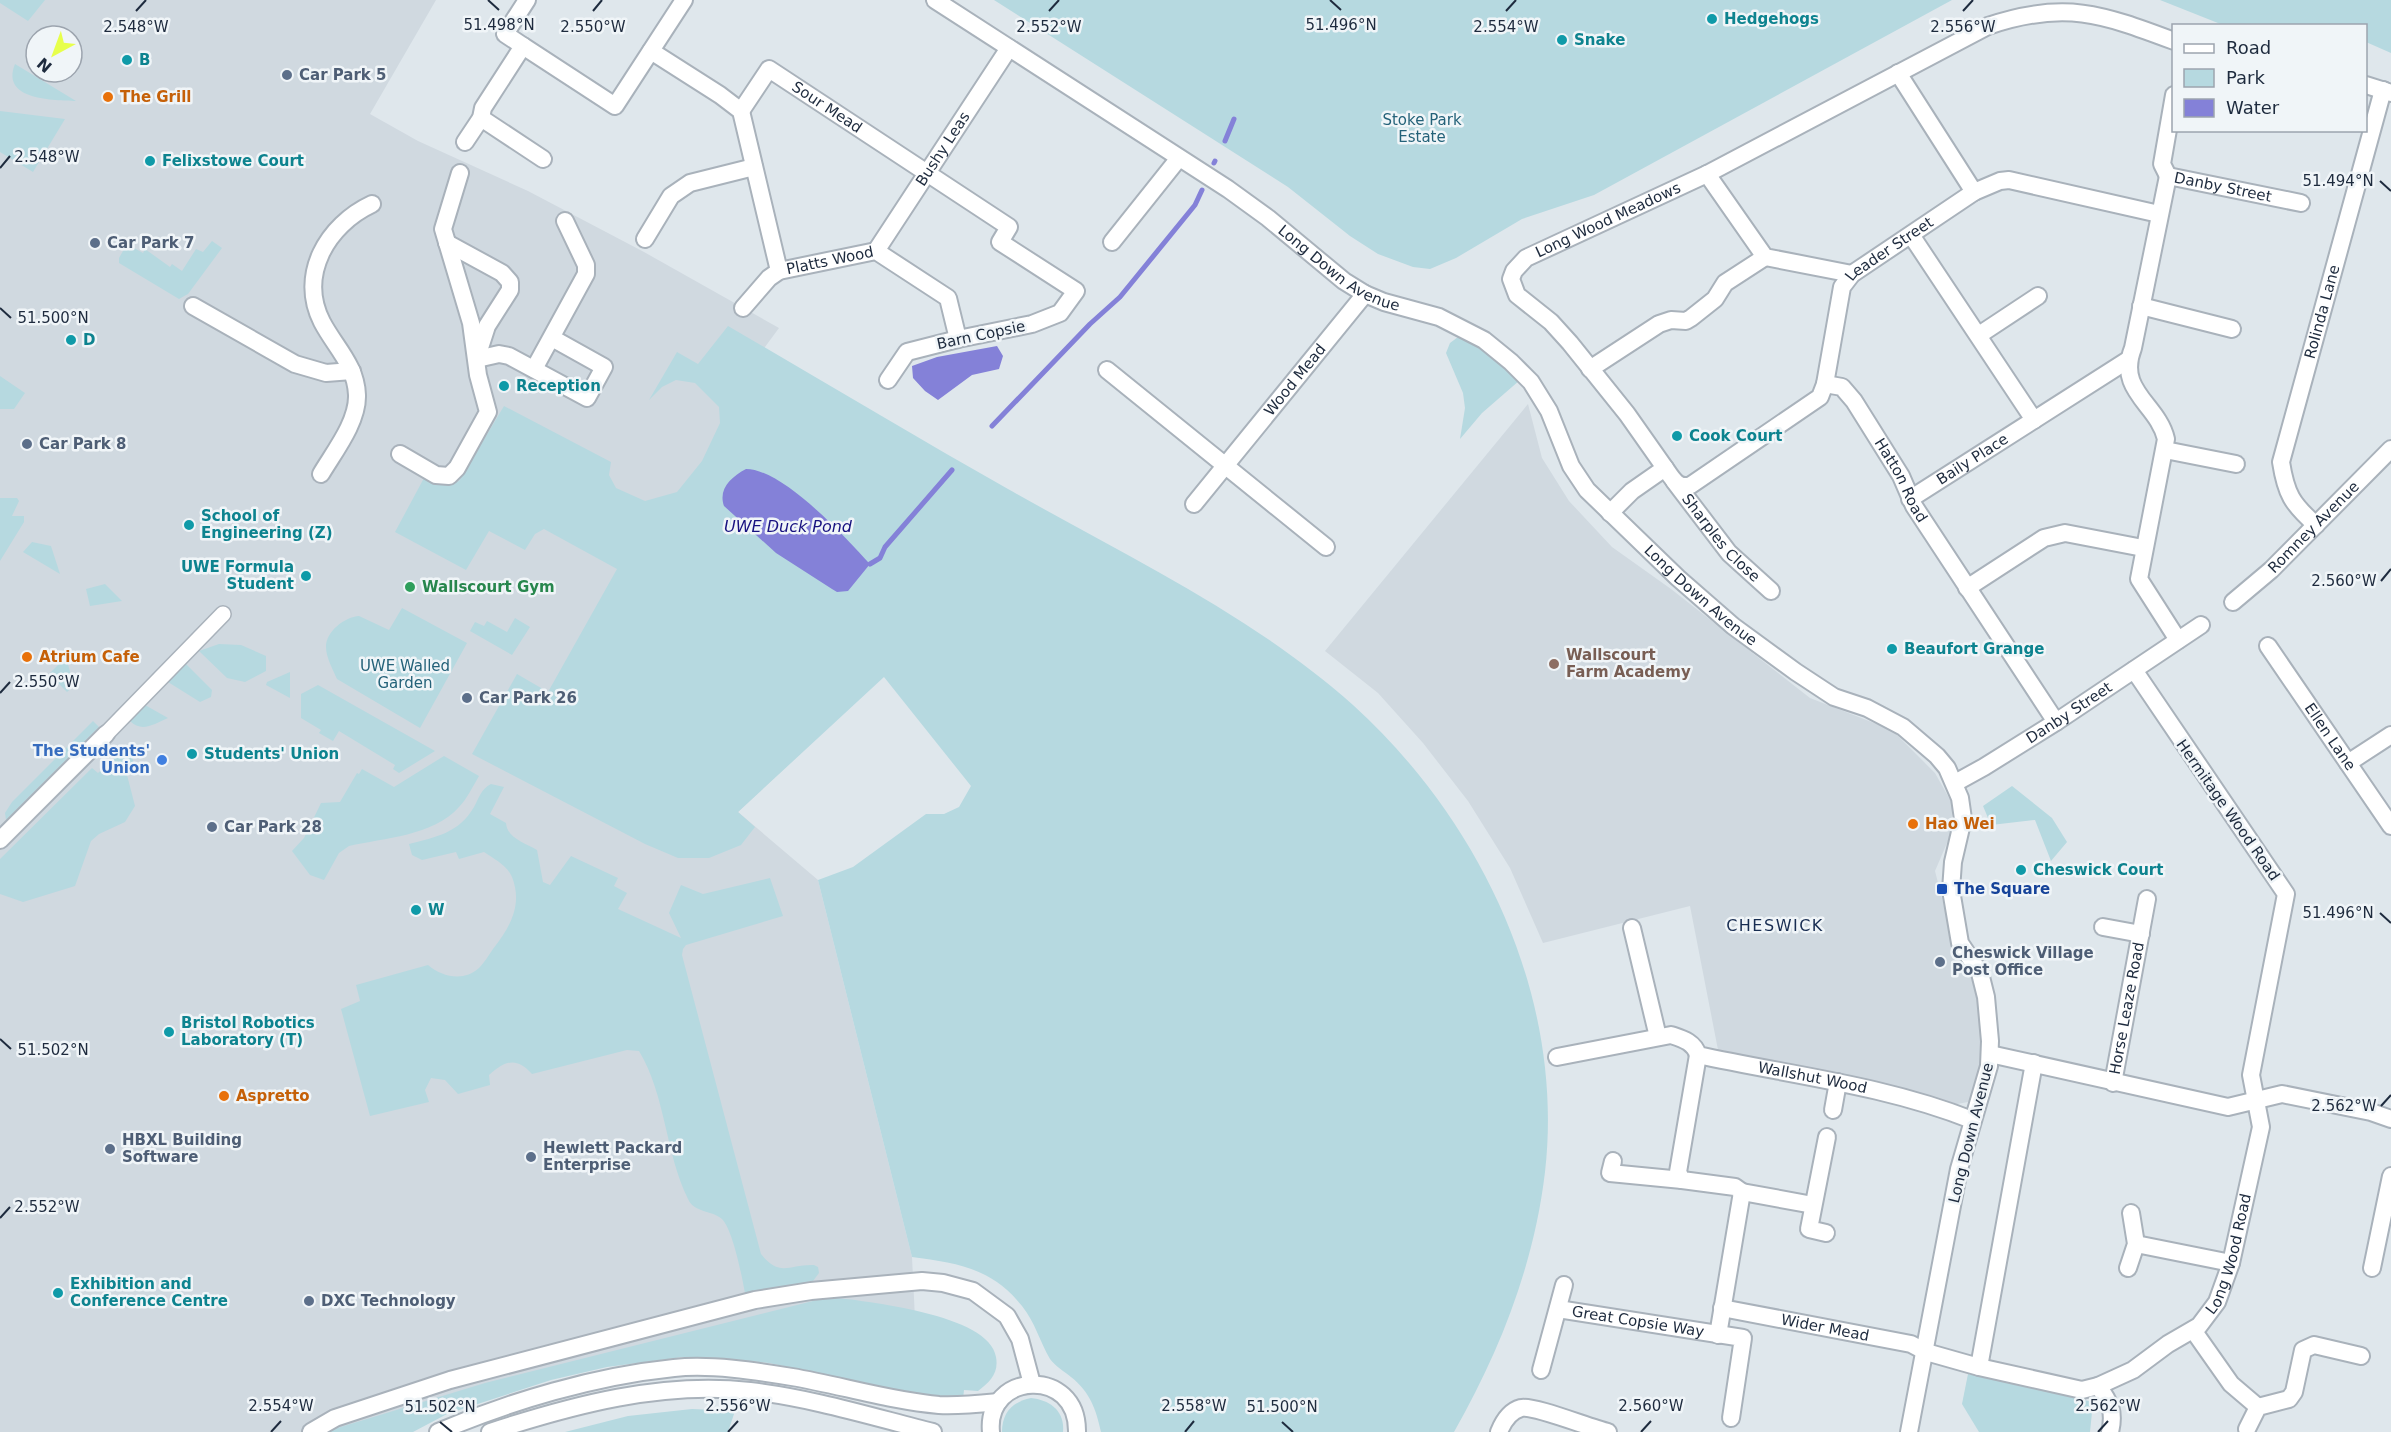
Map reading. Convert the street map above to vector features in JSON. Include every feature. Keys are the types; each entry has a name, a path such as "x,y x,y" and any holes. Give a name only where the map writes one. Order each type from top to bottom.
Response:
{"street":[{"path":"527,0 505,34 615,106 684,0"},
{"name":"Long Down Avenue","path":"935,0 1268,218 1344,281 1365,294 1384,302 1439,317 1484,340 1531,382 1549,411 1571,466 1587,490 1678,578 1733,626 1834,697 1867,708 1903,727 1937,756 1947,768 1955,783 1963,819 1953,862 1951,890 1960,943 1980,973 1986,997 1990,1054 1989,1066 1972,1120 1954,1192 1926,1352 1909,1432"},
{"name":"Long Wood Meadows","path":"1669,474 1627,414 1570,343 1551,322 1517,295 1511,279 1514,271 1526,258 1707,174 1988,26 2017,15 2070,11 2115,19 2172,40"},
{"path":"465,142 481,118 483,108 523,46"},
{"name":"Bushy Leas","path":"876,251 1008,48"},
{"path":"651,51 720,94 741,111 779,271"},
{"name":"Sour Mead","path":"741,111 769,69 926,174"},
{"path":"1898,73 1974,192"},
{"path":"2367,85 2387,92"},
{"name":"Rolinda Lane","path":"2316,525 2295,507 2284,485 2281,462 2387,92"},
{"path":"2168,176 2162,164 2172,106"},
{"path":"481,118 543,159"},
{"path":"1112,242 1179,158"},
{"path":"645,239 671,196 690,183 754,167"},
{"path":"400,454 441,477 449,476 453,474 488,412 478,375 471,323 447,243 444,225 460,174"},
{"name":"Barn Copsie","path":"888,380 907,352 1032,324 1060,313 1076,291 1000,242 1009,227 926,174"},
{"path":"1707,174 1765,257 1852,274"},
{"name":"Danby Street","path":"2128,360 2133,348 2168,176 2301,203"},
{"name":"Leader Street","path":"1825,384 1842,287 1852,274 1974,192 2000,181 2009,180 2159,214"},
{"path":"321,474 351,423 356,408 357,391 352,371 344,354 319,316 313,275 319,255 332,236 353,215 372,204"},
{"path":"534,369 585,278 587,269 565,221"},
{"path":"1911,235 2034,420"},
{"path":"447,243 502,273 509,279 511,285 484,334 477,359"},
{"name":"Platts Wood","path":"743,308 769,278 779,271 876,251 948,298 958,339"},
{"path":"1590,369 1659,324 1671,320 1686,321 1715,299 1725,283 1765,257"},
{"name":"Wood Mead","path":"1194,504 1365,294"},
{"path":"1979,335 2038,296"},
{"path":"193,306 295,364 326,373 352,371"},
{"path":"2141,306 2232,329"},
{"path":"477,359 504,354 587,398 604,368 552,338"},
{"path":"2128,360 2130,379 2161,426 2166,440 2139,579 2178,640"},
{"name":"Baily Place","path":"1910,499 2128,360"},
{"path":"1107,370 1326,547"},
{"path":"1610,513 1632,490 1669,474 1685,487 1691,485 1820,396 1825,384"},
{"name":"Hatton Road","path":"1825,384 1842,387 1854,401 1901,476 1910,499 2056,722"},
{"name":"Romney Avenue","path":"2233,602 2264,577 2391,449"},
{"path":"2165,450 2236,464"},
{"name":"Sharples Close","path":"1669,474 1729,553 1771,591"},
{"path":"1967,588 2044,538 2055,534 2066,532 2144,548"},
{"path":"0,840 223,614"},
{"name":"Danby Street","path":"1955,783 2056,722 2201,625"},
{"name":"Ellen Lane","path":"2268,646 2391,826"},
{"name":"Hermitage Wood Road","path":"2133,670 2286,894 2251,1075 2257,1101"},
{"path":"2348,764 2391,735"},
{"name":"Horse Leaze Road","path":"2113,1083 2147,899"},
{"name":"Horse Leaze Road","path":"2103,927 2141,934"},
{"path":"1632,928 1658,1037"},
{"name":"Wallshut Wood","path":"1557,1057 1671,1035 1687,1040 1696,1048 1698,1055 1838,1082 1929,1103 1972,1120"},
{"name":"Horse Leaze Road","path":"1990,1054 2228,1107 2282,1094 2371,1112 2391,1119"},
{"path":"1682,1180 1678,1172 1698,1055"},
{"path":"1979,1366 2034,1064"},
{"path":"1833,1110 1838,1082"},
{"name":"Long Wood Road","path":"1926,1352 2082,1390 2098,1386 2133,1370 2168,1344 2199,1326 2217,1302 2231,1263 2261,1127 2257,1101"},
{"path":"1826,1233 1809,1229 1827,1137"},
{"path":"1613,1161 1610,1173 1735,1187 1742,1192 1813,1205"},
{"path":"2372,1268 2391,1176"},
{"name":"Great Copsie Way","path":"1719,1335 1742,1192"},
{"path":"2128,1268 2136,1244 2131,1213"},
{"path":"2136,1244 2231,1263"},
{"path":"311,1432 335,1418 450,1380 755,1300 811,1291 922,1281 943,1283 973,1291 1007,1316 1020,1339 1032,1384"},
{"name":"Great Copsie Way","path":"1541,1370 1564,1284"},
{"name":"Wider Mead","path":"1722,1308 1911,1344 1926,1352"},
{"name":"Great Copsie Way","path":"1558,1309 1743,1338 1731,1418"},
{"path":"2193,1330 2231,1384 2258,1407"},
{"path":"2247,1429 2258,1407 2289,1399 2294,1392 2303,1350 2314,1345 2361,1356"},
{"path":"438,1432 486,1412 548,1394 622,1376 676,1367 730,1369 790,1377 936,1404 998,1402"},
{"path":"991,1432 992,1413 998,1402 1019,1386 1032,1384 1045,1385 1057,1390 1067,1399 1074,1410 1077,1432"},
{"path":"2098,1386 2110,1402 2112,1424 2110,1432"},
{"path":"490,1432 553,1412 639,1394 693,1390 749,1391 796,1399 933,1432"},
{"path":"1499,1432 1504,1422 1514,1412 1527,1408 1608,1432"}],"shaded area":[{"path":"0,0 436,0 370,114 418,141 528,191 644,252 779,328 759,355 801,753 738,812 818,880 912,1257 916,1339 676,1346 536,1376 396,1432 0,1432"},
{"name":"Wallscourt Farm Academy","path":"1528,404 1542,458 1569,501 1612,547 1671,589 1810,698 1892,730 1935,773 1953,805 1950,836 1935,871 1955,950 1980,989 1986,1032 1976,1096 1968,1102 1957,1104 1924,1094 1719,1055 1690,906 1543,943 1510,868 1468,801 1423,743 1378,693 1325,651"}],"green space":[{"path":"0,0 45,0 28,21 0,3"},
{"name":"Stoke Park Estate","path":"994,0 1952,0 1594,195 1522,219 1456,258 1430,269 1413,267 1378,254 1350,236 1288,187"},
{"path":"2160,0 2391,0 2391,53 2367,42 2367,24 2220,24"},
{"path":"15,64 24,69 24,84 48,84 76,101 32,96 22,92 15,85 12,76"},
{"path":"0,111 65,119 33,172 0,152"},
{"path":"212,241 222,248 188,294 179,299 119,263 119,258 127,244 143,253 145,249 170,267 172,264 182,271 196,249 203,252"},
{"path":"728,326 973,469 1186,588 1273,642 1353,705 1399,751 1440,802 1475,858 1504,916 1527,978 1541,1042 1548,1106 1545,1172 1540,1207 1524,1274 1500,1339 1454,1432 1101,1432 1088,1395 1078,1383 1050,1359 1030,1319 1011,1293 986,1275 973,1270 959,1265 912,1257 818,880 853,867 926,814 944,814 959,807 971,786 884,677 738,812 755,827 741,845 709,858 678,858 645,844 472,754 517,674 548,692 617,569 544,529 535,534 525,550 489,531 466,570 395,532 424,478 438,484 459,481 504,406 611,462 609,475 616,488 645,501 677,492 702,461 720,423 719,407 695,383 676,380 662,387 649,400 677,352 698,364"},
{"path":"1462,334 1487,349 1520,380 1482,413 1460,439 1465,408 1463,393 1446,353 1450,343"},
{"path":"0,376 25,393 14,409 0,409"},
{"path":"0,498 17,498 19,501 12,516 24,516 24,522 0,561"},
{"path":"32,542 51,546 60,574 23,552"},
{"path":"105,584 122,601 90,606 86,589"},
{"name":"UWE Walled Garden","path":"402,608 467,643 420,728 337,679 326,651 329,636 342,622 359,616 389,630"},
{"path":"515,618 530,627 512,655 470,631 475,622 484,626 487,621 507,632"},
{"path":"219,644 241,645 266,656 266,671 245,682 227,678 199,651"},
{"path":"66,657 74,686 67,692 49,674"},
{"path":"186,664 212,690 211,697 200,702 168,682"},
{"path":"290,672 290,698 266,685 267,682"},
{"path":"318,685 435,751 399,773 393,769 395,765 339,731 333,741 319,733 321,730 301,718 301,694"},
{"path":"145,705 168,718 144,727 135,725 130,721"},
{"path":"93,721 99,727 6,820 5,813 12,802"},
{"path":"129,744 135,769 126,771 135,806 125,822 99,834 91,841 75,886 23,902 0,894 0,859 92,768 98,773"},
{"path":"444,756 479,776 465,800 448,817 422,830 349,846 339,853 324,880 310,875 292,851 304,838 321,803 340,802 357,773 359,774 362,769 394,787"},
{"path":"491,784 504,787 490,814 506,823 513,836 537,850 543,882 550,885 571,856 618,878 614,886 627,893 618,909 681,938 669,913 681,885 703,894 770,878 783,916 686,945 682,955 761,1254 774,1266 780,1268 805,1265 818,1267 819,1273 813,1281 745,1293 737,1254 726,1225 718,1216 694,1207 680,1181 655,1086 639,1051 627,1050 532,1074 521,1065 511,1062 500,1066 489,1075 490,1085 458,1094 445,1080 431,1078 425,1090 429,1102 370,1116 341,1009 360,1001 356,985 428,965 446,975 467,975 483,964 513,915 516,897 512,877 507,869 496,860 484,852 459,859 456,852 422,860 412,855 409,844 446,833 461,823 468,816 483,791"},
{"path":"2012,786 2052,818 2067,842 2051,861 2035,820 1991,825 1983,806"},
{"path":"829,1297 896,1306 950,1320 972,1330 989,1342 996,1357 995,1372 990,1381 978,1391 964,1390 963,1399 913,1393 769,1363 683,1357 607,1367 551,1380 447,1414 413,1432 330,1432 485,1383"},
{"path":"1968,1374 2093,1402 2090,1432 1979,1432 1962,1404"},
{"path":"1031,1398 1044,1401 1055,1408 1062,1418 1063,1432 1002,1432 1002,1425 1009,1409 1018,1402"},
{"path":"692,1409 735,1411 728,1432 565,1432 628,1416"}],"water":[{"path":"997,346 1003,356 999,369 972,375 938,400 925,391 913,378 912,366 937,357"},
{"name":"UWE Duck Pond","path":"746,469 761,472 795,492 830,522 870,564 848,591 837,592 776,553 724,506 724,489 735,476"}],"waterway":[{"path":"1225,141 1234,119"},
{"path":"992,426 1090,324 1120,297 1195,205 1202,190"},
{"path":"870,564 880,558 885,547 952,470"}],"place":[{"name":"Hedgehogs","path":"1712,19"},
{"name":"Snake","path":"1562,40"},
{"name":"B","path":"127,60"},
{"name":"Car Park 5","path":"287,75"},
{"name":"The Grill","path":"108,97"},
{"name":"Felixstowe Court","path":"150,161"},
{"name":"Car Park 7","path":"95,243"},
{"name":"D","path":"71,340"},
{"name":"Reception","path":"504,386"},
{"name":"Cook Court","path":"1677,436"},
{"name":"Car Park 8","path":"27,444"},
{"name":"School of Engineering (Z)","path":"189,525"},
{"name":"UWE Formula Student","path":"306,576"},
{"name":"Wallscourt Gym","path":"410,587"},
{"name":"Beaufort Grange","path":"1892,649"},
{"name":"Atrium Cafe","path":"27,657"},
{"name":"Wallscourt Farm Academy","path":"1554,664"},
{"name":"Car Park 26","path":"467,698"},
{"name":"Students' Union","path":"192,754"},
{"name":"The Students' Union","path":"162,760"},
{"name":"Hao Wei","path":"1913,824"},
{"name":"Car Park 28","path":"212,827"},
{"name":"Cheswick Court","path":"2021,870"},
{"name":"The Square","path":"1942,889"},
{"name":"W","path":"416,910"},
{"name":"Cheswick Village Post Office","path":"1940,962"},
{"name":"Bristol Robotics Laboratory (T)","path":"169,1032"},
{"name":"Aspretto","path":"224,1096"},
{"name":"HBXL Building Software","path":"110,1149"},
{"name":"Hewlett Packard Enterprise","path":"531,1157"},
{"name":"Exhibition and Conference Centre","path":"58,1293"},
{"name":"DXC Technology","path":"309,1301"}],"district":[{"name":"CHESWICK","path":"1775,925"}]}
